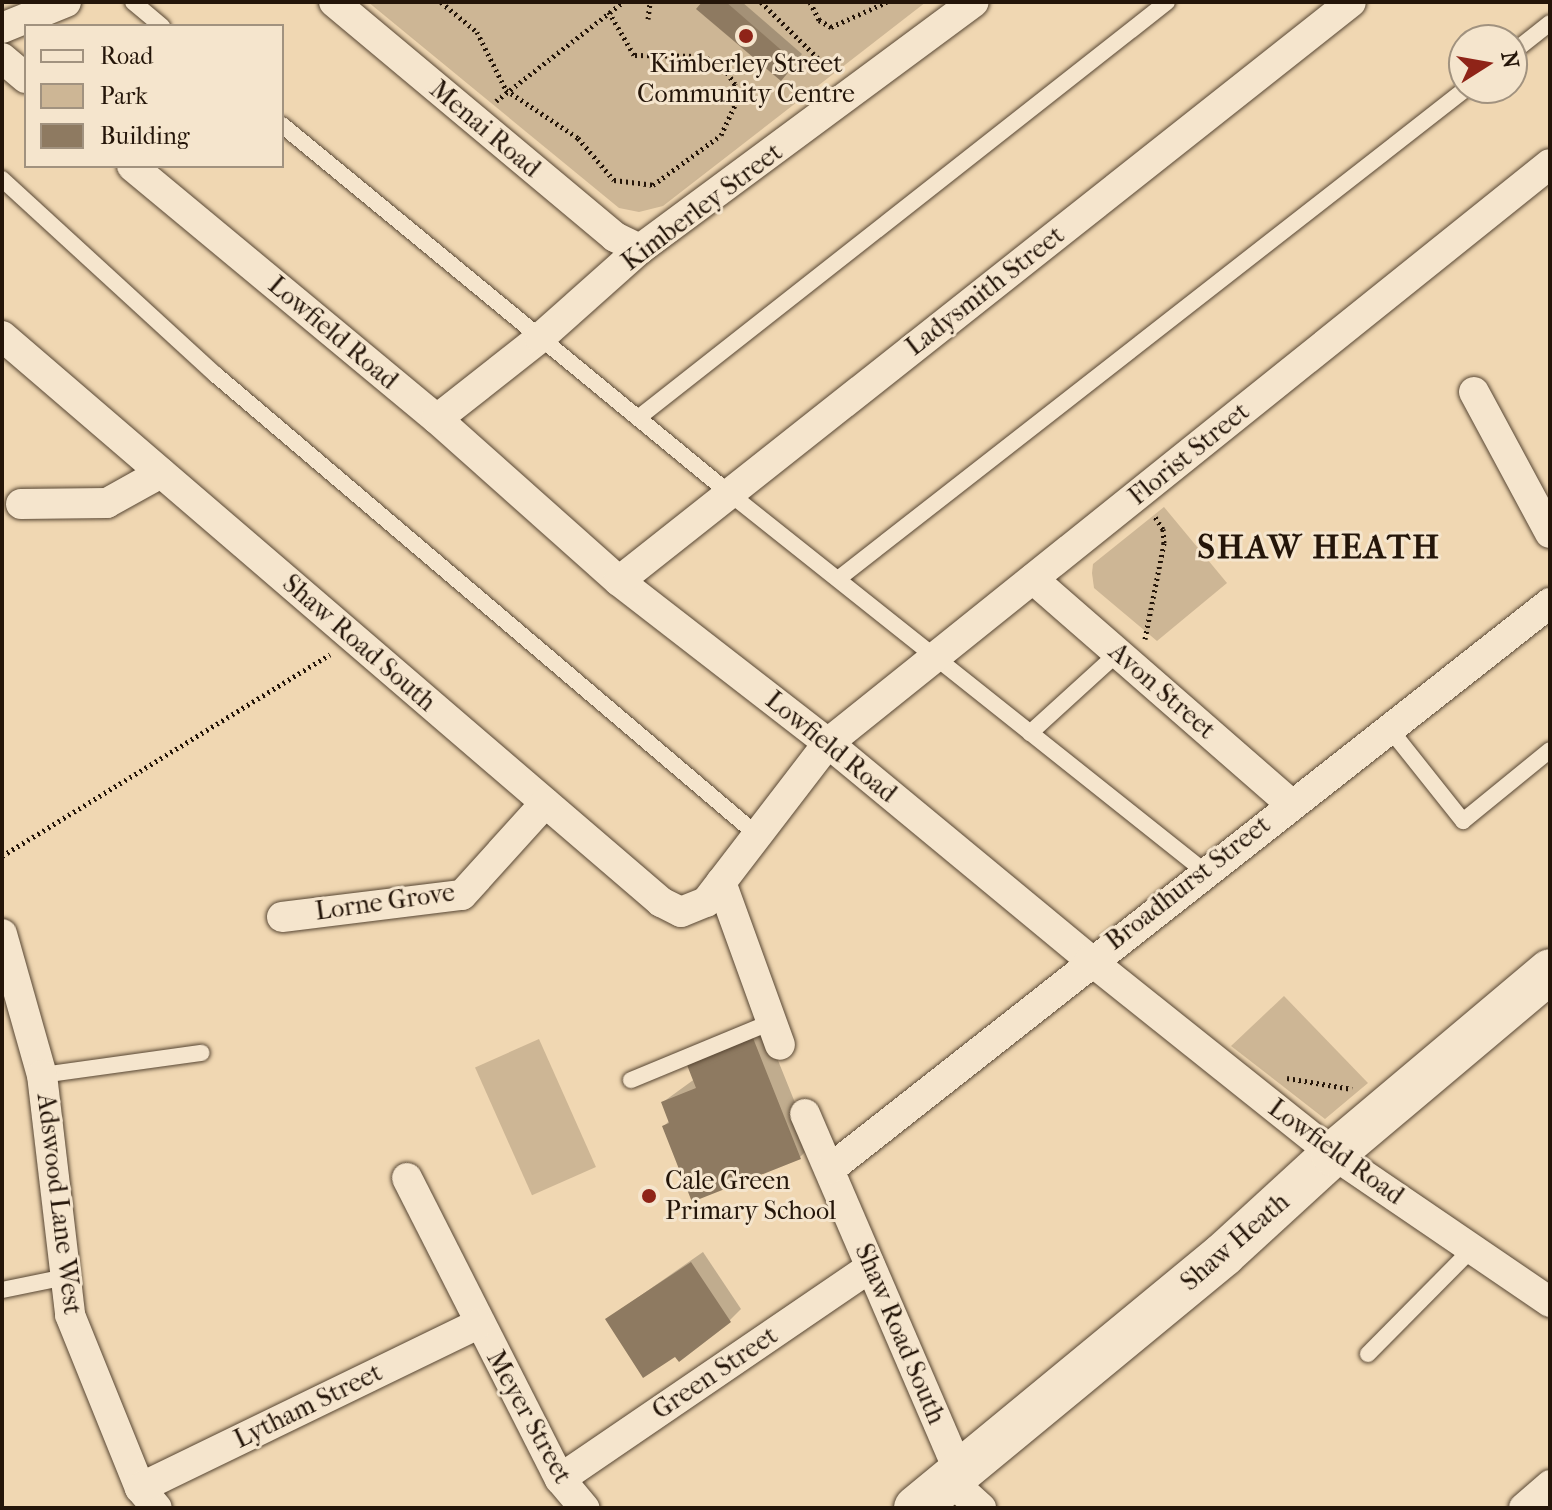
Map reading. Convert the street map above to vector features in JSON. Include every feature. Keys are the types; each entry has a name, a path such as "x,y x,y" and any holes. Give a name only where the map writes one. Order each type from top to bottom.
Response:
{"main road":[{"name":"Shaw Heath","path":"916,1508 963,1487 1333,1154 1550,971"}],"street":[{"path":"2,28 66,2"},
{"name":"Menai Road","path":"334,2 615,237 640,249"},
{"name":"Kimberley Street","path":"437,419 540,338 640,249 850,98 974,2"},
{"name":"Ladysmith Street","path":"619,581 1351,2"},
{"path":"2,58 24,76"},
{"name":"Florist Street","path":"828,743 1550,164"},
{"name":"Lowfield Road","path":"134,168 437,419 619,581 828,743 1090,960 1333,1154 1550,1302"},
{"name":"Shaw Road South","path":"2,336 661,902 681,912 706,902 828,743"},
{"path":"1474,392 1550,533"},
{"path":"21,504 107,503 161,473"},
{"name":"Avon Street","path":"1033,579 1291,804"},
{"name":"Broadhurst Street","path":"830,1169 1090,960 1550,603"},
{"name":"Lorne Grove","path":"282,917 462,895 545,803"},
{"path":"721,882 776,1034"},
{"name":"Adswood Lane West","path":"2,934 42,1075 70,1315 148,1498"},
{"name":"Shaw Road South","path":"805,1114 963,1487"},
{"name":"Meyer Street","path":"407,1178 477,1324 560,1479 584,1508"},
{"name":"Green Street","path":"560,1479 871,1267"},
{"name":"Lytham Street","path":"148,1498 477,1324"},
{"path":"1524,1508 1550,1485"}],"lane":[{"path":"133,2 160,24"},
{"path":"638,418 1167,2"},
{"path":"1528,40 1550,23"},
{"path":"838,579 1448,103"},
{"path":"284,127 729,493 1204,871"},
{"path":"2,179 216,375 756,834"},
{"path":"1030,733 1121,656"},
{"path":"1389,728 1463,821 1550,750"},
{"path":"631,1080 776,1034"},
{"path":"42,1075 201,1053"},
{"path":"1368,1354 1472,1249"},
{"path":"2,1290 66,1277"}],"path":[{"path":"441,2 477,32 506,90 578,138 606,173 624,185 653,185 691,162 731,121 735,84 724,68 703,56 634,55 609,12"},
{"path":"506,90 623,2"},
{"path":"648,19 650,2"},
{"path":"761,2 822,57 850,98"},
{"path":"773,2 773,11"},
{"path":"810,2 819,20 831,27 887,2"},
{"path":"1121,656 1150,635 1150,605 1164,543 1163,529 1138,495"},
{"path":"2,856 354,639"},
{"path":"1283,1077 1399,1098"}],"green space":[{"path":"368,2 926,2 663,206 639,212 619,208"},
{"path":"1164,507 1227,583 1157,641 1094,588 1092,573 1093,564"},
{"path":"1284,996 1368,1083 1325,1119 1231,1046"},
{"path":"539,1039 596,1167 532,1195 475,1067"}],"building":[{"name":"Kimberley Street Community Centre","path":"702,2 726,2 796,63 781,81 696,9"},
{"path":"753,1038 801,1159 692,1202 662,1126 669,1123 661,1102 696,1088 687,1065"},
{"path":"691,1262 731,1322 679,1362 675,1357 643,1378 605,1319"}],"place":[{"name":"Kimberley Street Community Centre","path":"746,36"},
{"name":"Cale Green Primary School","path":"649,1196"}],"district":[{"name":"SHAW HEATH","path":"1319,548"}]}
